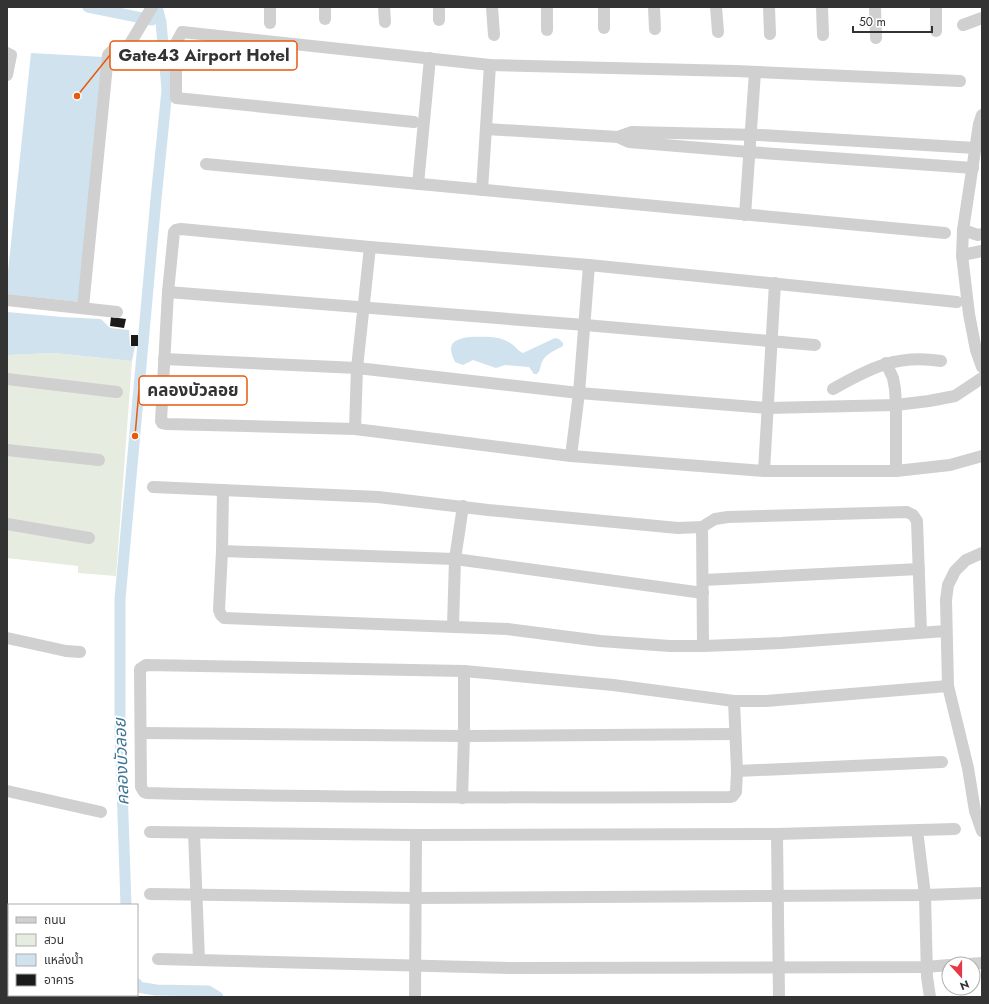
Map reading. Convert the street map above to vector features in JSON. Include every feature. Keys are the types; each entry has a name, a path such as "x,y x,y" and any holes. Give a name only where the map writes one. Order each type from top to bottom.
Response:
{"street":[{"path":"83,307 108,55 112,51 128,47 152,7"},
{"path":"270,7 270,23"},
{"path":"384,7 385,22"},
{"path":"439,7 439,20"},
{"path":"492,7 494,35"},
{"path":"547,7 547,30"},
{"path":"604,7 604,28"},
{"path":"654,7 655,29"},
{"path":"716,7 718,32"},
{"path":"770,7 770,34"},
{"path":"822,7 822,35"},
{"path":"875,7 876,38"},
{"path":"936,7 936,31"},
{"path":"963,25 982,18"},
{"path":"414,122 176,98 176,43 182,32 490,65 755,72 960,81"},
{"path":"7,53 11,55 7,75"},
{"path":"418,184 430,58"},
{"path":"482,190 490,65"},
{"path":"745,215 755,72"},
{"path":"982,116 979,124 963,230 962,255 969,314 976,350 982,367"},
{"path":"486,129 618,137 629,142 973,168"},
{"path":"618,137 632,132 750,135 975,148"},
{"path":"206,164 945,233"},
{"path":"957,302 588,265 176,230 174,232 168,292 160,418 162,423 167,424 356,429 571,456 764,471 896,471 950,466 982,456"},
{"path":"963,230 978,235 982,234"},
{"path":"356,429 357,368 370,247"},
{"path":"962,255 982,252"},
{"path":"571,456 585,325 588,265"},
{"path":"764,471 774,284"},
{"path":"168,292 815,345"},
{"path":"7,300 83,307 116,312"},
{"path":"833,389 864,372 886,363 926,358 941,361"},
{"path":"164,359 357,368 579,392 768,408 896,405 929,401 955,396 982,378"},
{"path":"886,363 893,378 896,405 896,471"},
{"path":"7,379 117,392"},
{"path":"7,450 99,460"},
{"path":"153,487 378,497 488,510 678,528 702,527 715,519 728,517 907,512 914,515 917,521 921,632"},
{"path":"223,490 219,610 224,618 507,629 634,644 703,646 782,643 946,630"},
{"path":"453,626 455,559 463,506"},
{"path":"7,524 89,538"},
{"path":"702,527 703,646"},
{"path":"222,551 455,559 703,593"},
{"path":"982,553 966,560 955,571 948,585 946,600 948,686 968,768 975,811 982,831"},
{"path":"703,580 919,569"},
{"path":"7,638 66,651 80,652"},
{"path":"734,701 736,792 735,795 730,797 300,797 147,793 144,792 142,787 140,669 146,664 464,671 613,685 734,701 766,701 948,686"},
{"path":"462,798 464,671"},
{"path":"141,733 464,736 735,734"},
{"path":"736,771 942,762"},
{"path":"7,791 101,812"},
{"path":"150,832 416,835 777,834 955,829"},
{"path":"917,830 925,895 926,967 930,997"},
{"path":"194,833 199,960"},
{"path":"777,834 778,968 780,997"},
{"path":"415,997 416,835"},
{"path":"150,894 416,898 925,895 982,893"},
{"path":"158,960 510,968 778,968 941,966"}],"green space":[{"path":"54,353 132,361 116,576 78,573 78,566 7,558 7,355"}],"water":[{"path":"31,53 104,57 80,302 7,294 7,281"},
{"path":"7,312 101,319 110,328 129,330 130,346 135,346 132,361 54,353 7,355"},
{"path":"470,337 498,338 513,345 523,353 555,338 559,339 563,343 563,346 551,352 543,359 540,370 537,374 534,374 529,367 505,365 496,368 473,360 463,365 455,362 452,356 451,347 455,341"}],"building":[{"path":"111,317 126,319 124,328 110,326"},
{"path":"131,335 138,335 138,346 131,346"}],"waterway":[{"path":"88,7 152,20"},
{"name":"คลองบัวลอย","path":"126,904 120,727 120,599 167,90 161,22 157,7"},
{"name":"คลองบัวลอย","path":"138,987 156,990 208,991 218,997"}],"place":[{"name":"Gate43 Airport Hotel","path":"77,96"},
{"name":"คลองบัวลอย","path":"135,436"}]}
